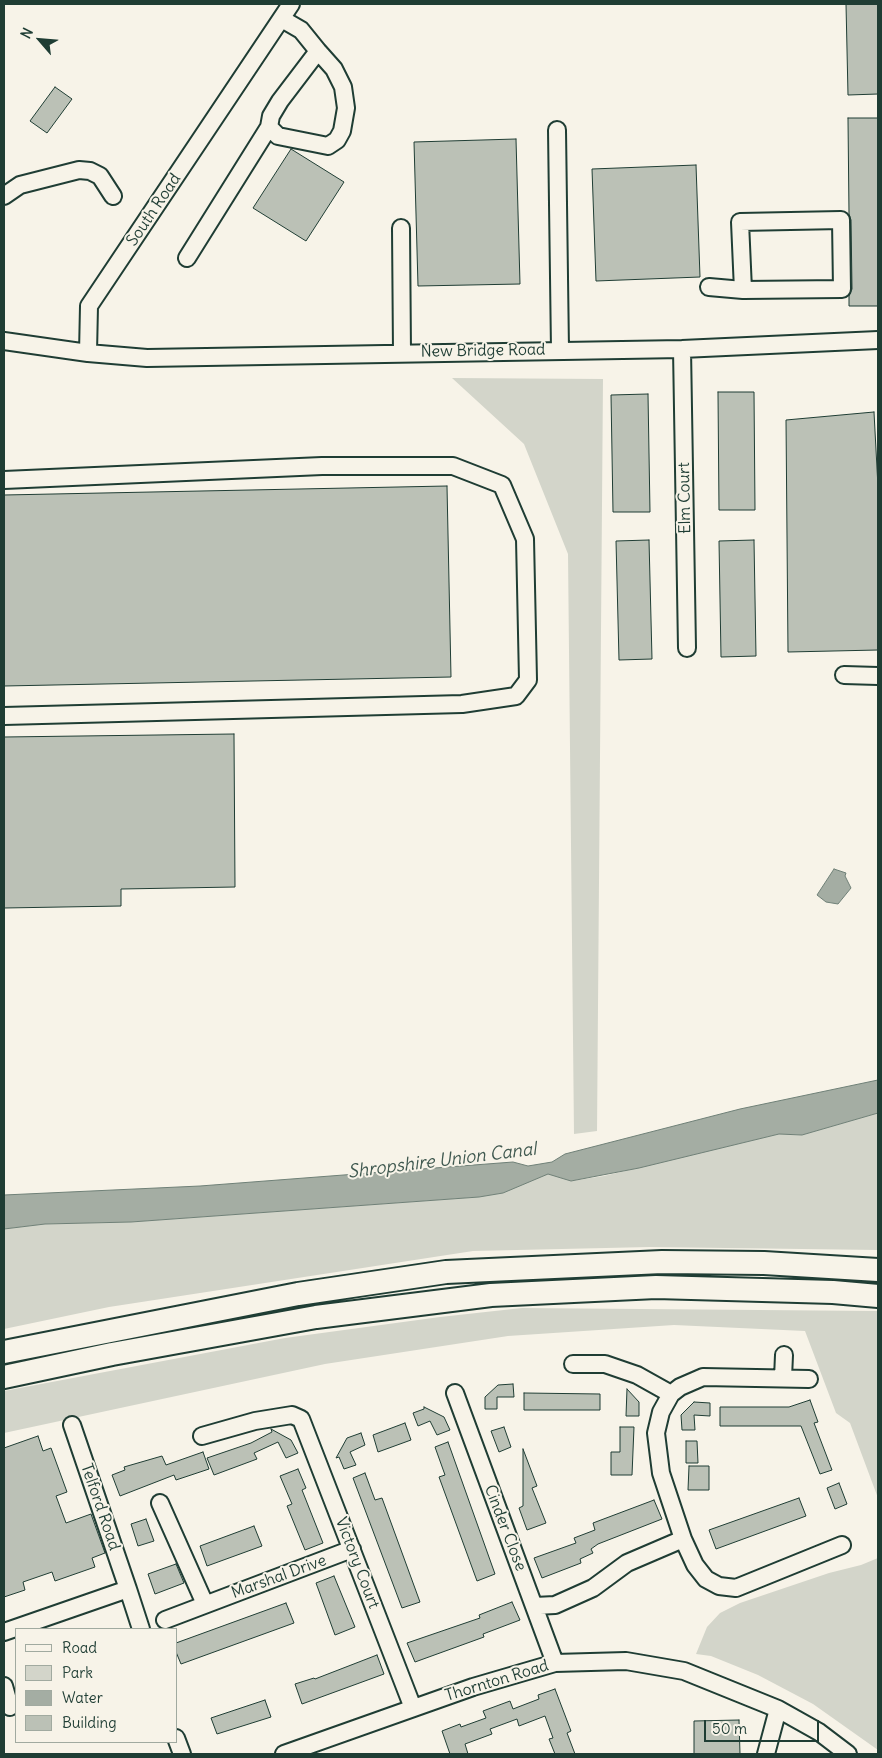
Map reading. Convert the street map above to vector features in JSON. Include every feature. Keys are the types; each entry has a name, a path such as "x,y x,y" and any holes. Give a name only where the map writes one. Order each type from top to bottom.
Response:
{"highway":[{"path":"4,1352 298,1294 446,1272 662,1262 764,1263 878,1270"},
{"path":"4,1377 112,1354 307,1318 491,1295 656,1287 833,1292 878,1296"}],"street":[{"name":"South Road","path":"88,353 90,306 291,4"},
{"path":"269,127 278,136 328,146 337,140 342,131 346,108 343,87 334,69 301,30 282,19"},
{"path":"187,258 269,127 271,116 280,101 318,50"},
{"path":"557,130 560,350"},
{"path":"4,196 20,185 79,170 90,171 100,176 113,196"},
{"path":"709,287 743,290 842,288 841,220 740,222 743,290"},
{"path":"401,228 402,353"},
{"name":"New Bridge Road","path":"88,353 147,358 682,349 878,340"},
{"path":"4,341 88,353"},
{"name":"Elm Court","path":"682,349 687,648"},
{"path":"4,480 322,466 453,466 502,485 525,538 528,680 516,696 462,704 4,716"},
{"path":"844,675 878,676"},
{"path":"783,1378 784,1354"},
{"path":"573,1364 605,1364 637,1375 671,1394"},
{"path":"808,1379 702,1377 680,1386 671,1394 661,1412 656,1433 661,1473 683,1539 694,1565 706,1579 718,1586 736,1588 842,1545"},
{"name":"Cinder Close","path":"455,1393 555,1663"},
{"name":"Victory Court","path":"202,1436 255,1421 292,1414 301,1418 413,1708"},
{"name":"Telford Road","path":"72,1425 141,1628"},
{"path":"160,1503 206,1604"},
{"path":"535,1606 555,1605 593,1588 627,1562 683,1539"},
{"name":"Marshal Drive","path":"165,1620 352,1549"},
{"path":"16,1628 128,1589"},
{"name":"Thornton Road","path":"284,1754 413,1708 555,1663 626,1661 684,1672 778,1709 818,1732 848,1754"},
{"path":"4,1686 10,1707"},
{"path":"766,1754 778,1709"}],"green space":[{"path":"452,378 603,379 597,1131 574,1134 568,554 524,444"},
{"path":"878,1113 878,1250 650,1247 473,1251 109,1307 4,1329 4,1229 44,1224 131,1222 479,1197 503,1193 548,1173 571,1181 604,1176 779,1134 802,1135"},
{"path":"522,1308 878,1311 878,1498 850,1423 836,1413 805,1331 674,1325 508,1336 325,1364 4,1433 4,1391 285,1338"},
{"path":"878,1558 878,1750 813,1704 758,1675 711,1656 696,1654 707,1627 720,1613 740,1603"}],"water":[{"path":"834,869 846,873 845,876 851,888 838,904 826,902 817,895"},
{"path":"878,1080 878,1113 802,1135 779,1134 639,1168 571,1181 548,1174 503,1193 479,1197 131,1222 45,1224 4,1229 4,1195 200,1186 513,1162 528,1166 552,1162 565,1154 740,1109"}],"building":[{"path":"846,4 878,4 878,94 848,95"},
{"path":"55,87 72,99 47,133 30,121"},
{"path":"848,118 878,118 878,306 849,306 849,296 852,289"},
{"path":"516,139 520,284 418,286 414,142"},
{"path":"291,149 344,182 306,241 253,208"},
{"path":"696,165 700,277 596,281 592,169"},
{"path":"718,392 754,392 755,510 719,510"},
{"path":"648,394 650,512 613,512 611,395"},
{"path":"874,412 878,487 878,650 788,652 786,420"},
{"path":"447,486 451,677 4,686 4,495"},
{"path":"649,540 652,659 619,660 616,541"},
{"path":"754,540 756,656 721,657 719,541"},
{"path":"234,734 235,887 121,889 121,906 4,908 4,737"},
{"path":"513,1384 514,1397 497,1397 497,1409 485,1409 485,1397 498,1385"},
{"path":"627,1389 639,1402 639,1416 626,1416"},
{"path":"524,1393 600,1394 600,1410 524,1410"},
{"path":"810,1400 818,1422 814,1423 832,1470 820,1474 801,1426 720,1426 720,1407 789,1407"},
{"path":"694,1402 710,1403 710,1416 694,1415 695,1430 682,1430 681,1415"},
{"path":"424,1407 444,1417 450,1430 437,1435 430,1421 418,1426 413,1413 424,1409"},
{"path":"405,1423 411,1440 378,1452 373,1435"},
{"path":"504,1427 511,1447 499,1452 491,1431"},
{"path":"620,1427 634,1427 632,1475 611,1475 611,1452 620,1452"},
{"path":"271,1429 291,1440 298,1453 286,1458 278,1442 254,1453 257,1459 214,1475 207,1458 251,1443 272,1432"},
{"path":"361,1433 365,1445 350,1452 356,1465 344,1469 339,1457 336,1458 347,1438"},
{"path":"38,1436 43,1451 51,1448 67,1492 56,1496 66,1523 91,1514 105,1553 92,1558 95,1567 55,1581 52,1572 23,1582 25,1590 4,1597 4,1448"},
{"path":"686,1441 697,1441 698,1463 686,1463"},
{"path":"448,1442 495,1574 477,1581 439,1477 445,1475 435,1447"},
{"path":"523,1449 537,1486 532,1488 546,1523 527,1530 519,1508 523,1506"},
{"path":"203,1452 209,1469 176,1480 174,1475 120,1496 112,1475 125,1470 124,1467 162,1456 166,1465"},
{"path":"689,1466 709,1466 709,1490 688,1490"},
{"path":"298,1469 306,1488 302,1490 323,1543 305,1550 287,1506 292,1504 280,1476"},
{"path":"365,1473 375,1500 382,1498 420,1602 402,1608 353,1478"},
{"path":"839,1483 847,1504 835,1509 827,1488"},
{"path":"799,1498 806,1516 716,1549 709,1530"},
{"path":"654,1500 662,1519 598,1544 591,1549 593,1553 580,1559 581,1563 542,1578 534,1558 576,1543 574,1538 595,1530 593,1523"},
{"path":"146,1519 154,1541 138,1546 131,1524"},
{"path":"254,1526 262,1546 207,1566 200,1546"},
{"path":"176,1564 184,1583 155,1594 148,1574"},
{"path":"334,1576 355,1627 335,1635 316,1583"},
{"path":"512,1602 520,1620 483,1634 484,1637 415,1662 407,1643 480,1618 479,1615"},
{"path":"286,1603 294,1623 181,1664 178,1657 178,1642"},
{"path":"377,1655 384,1674 302,1704 295,1684 315,1679"},
{"path":"555,1689 571,1731 567,1733 575,1754 555,1754 549,1739 553,1738 545,1716 519,1726 517,1719 490,1729 492,1734 465,1744 468,1754 450,1754 442,1731 460,1724 461,1727 486,1718 483,1711 510,1701 513,1709 539,1699 538,1695"},
{"path":"265,1700 271,1717 217,1734 211,1718"},
{"path":"739,1720 740,1754 694,1754 694,1721"}],"water label":[{"name":"Shropshire Union Canal","path":"442,1161"}]}
